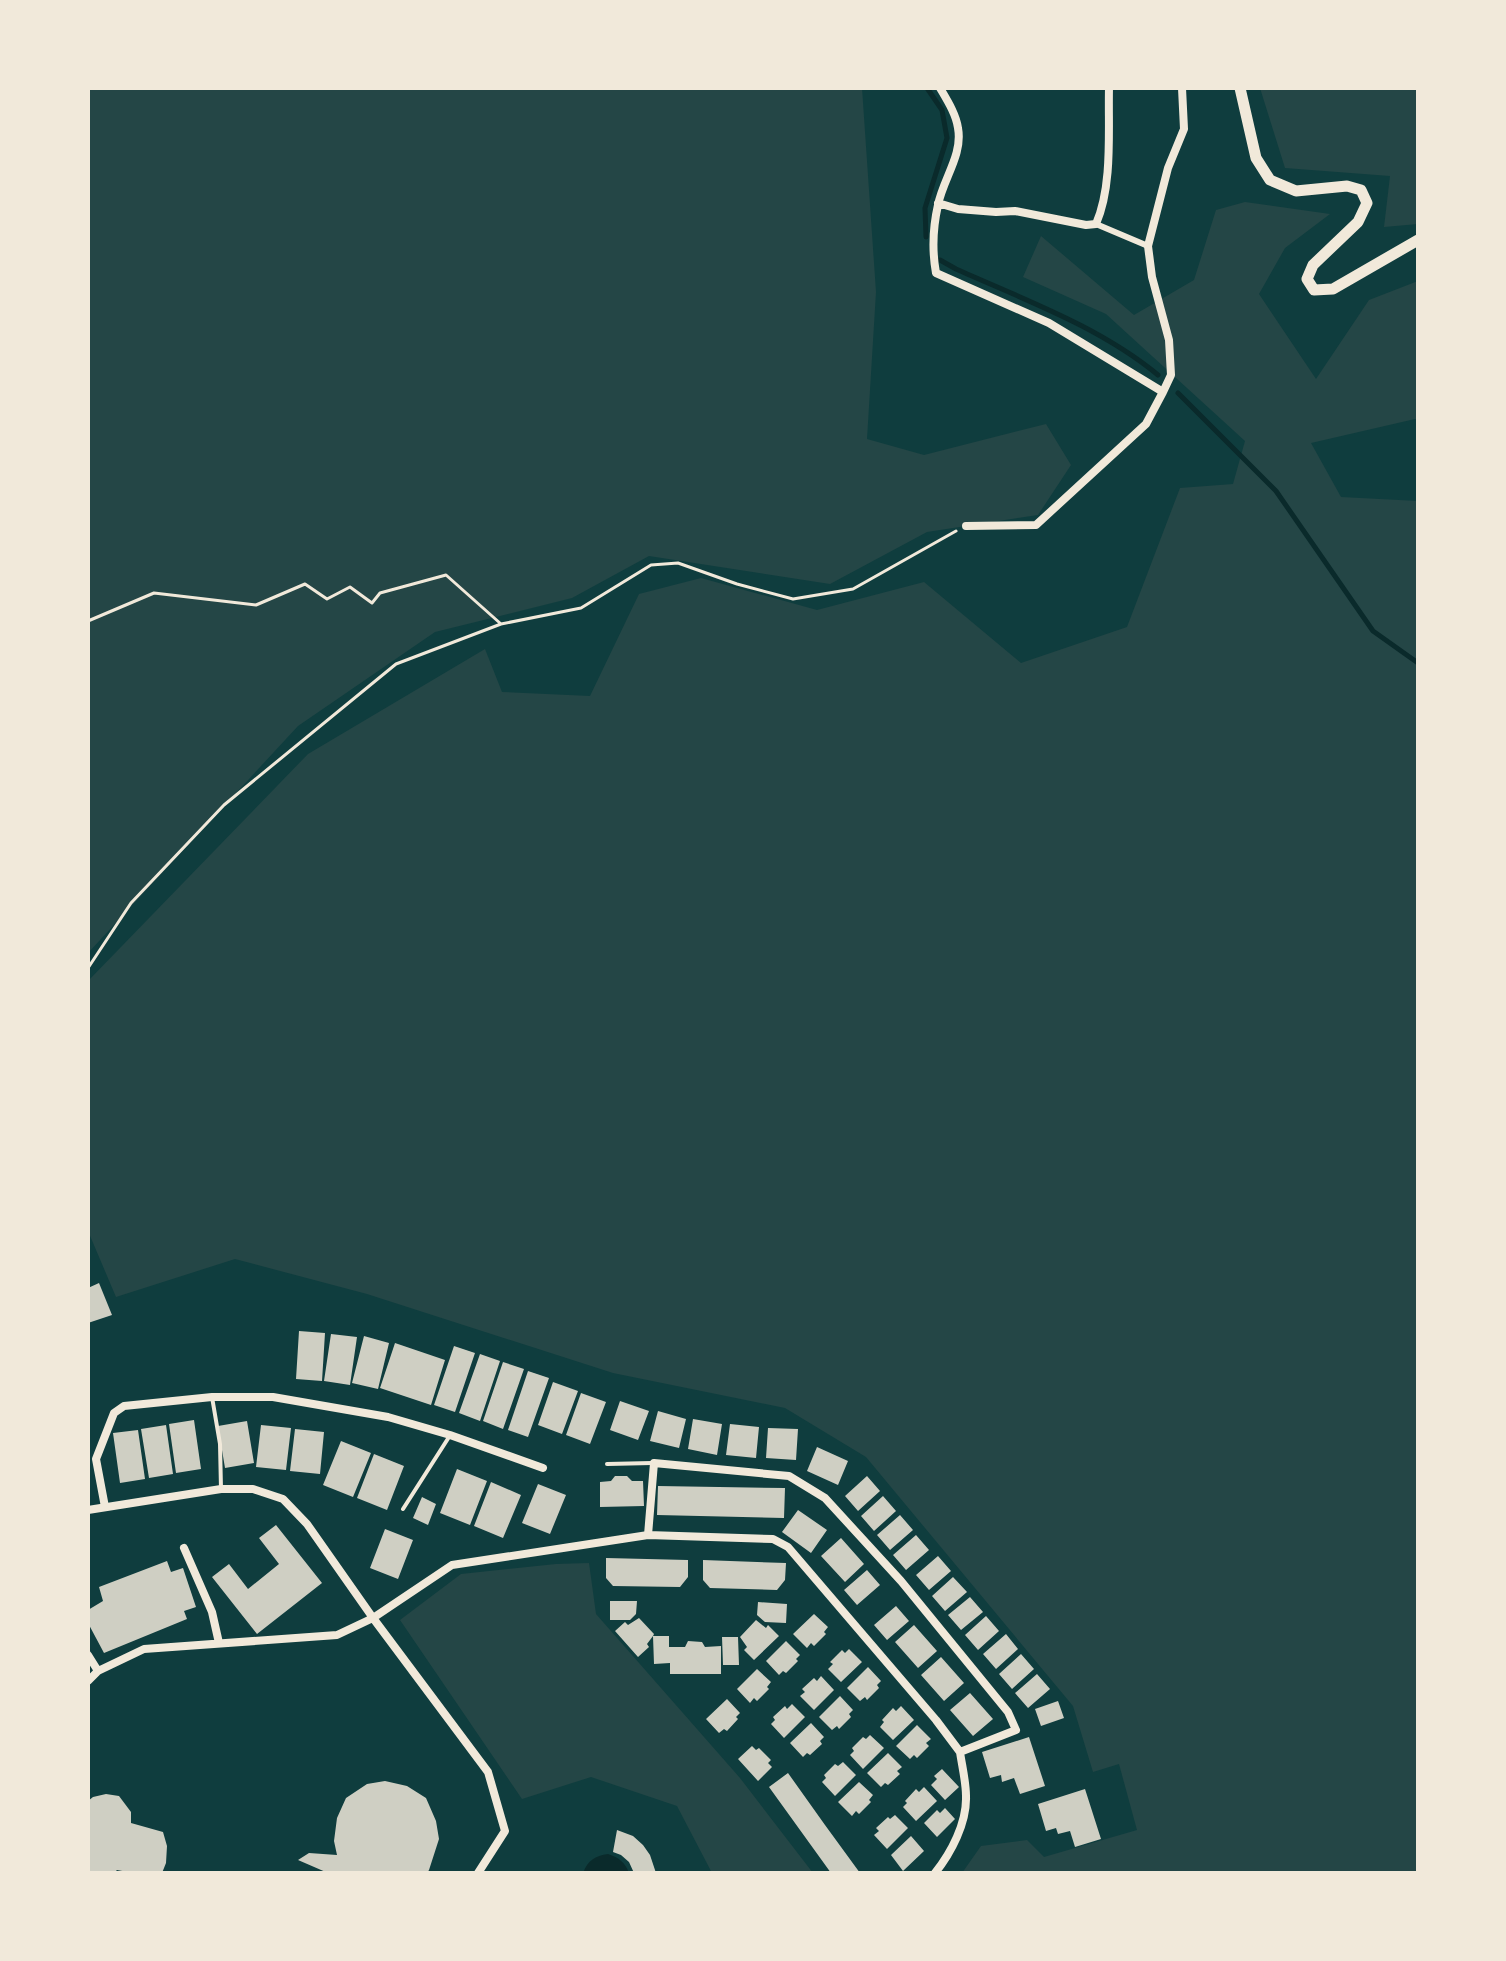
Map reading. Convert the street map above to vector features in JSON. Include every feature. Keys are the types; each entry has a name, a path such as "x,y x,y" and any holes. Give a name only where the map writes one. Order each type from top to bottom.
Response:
{"street":[{"path":"940,88 958,128 957,152 938,203 934,228 936,273 1049,323 1163,392"},
{"path":"1096,224 1107,176 1109,88"},
{"path":"966,526 1036,525 1146,424 1163,392 1171,375 1169,340 1152,277 1148,246 1168,168 1184,129 1182,88"},
{"path":"1240,88 1256,158 1270,180 1296,191 1347,186 1361,190 1367,203 1358,222 1313,265 1307,279 1314,290 1333,289 1418,240"},
{"path":"938,203 958,209 1015,211 1086,225 1096,224 1148,246"},
{"path":"105,1507 96,1459 114,1413 124,1406 212,1397 273,1397 388,1417 543,1468"},
{"path":"648,1535 654,1463 789,1476 825,1498 901,1581 1008,1712 1016,1730 960,1752"},
{"path":"88,1510 221,1489 253,1489 283,1499 307,1524 488,1772 505,1831 478,1873"},
{"path":"88,1681 98,1671 144,1649 337,1635 373,1618 452,1565 648,1535 773,1539 788,1547 960,1752 966,1798 961,1827 935,1873"},
{"path":"184,1548 212,1612 219,1643"},
{"path":"88,1655 98,1671"}],"lane":[{"path":"212,1397 220,1444 221,1489"},
{"path":"403,1509 450,1435"},
{"path":"607,1464 654,1463"}],"path":[{"path":"88,968 131,903 224,805 396,664 501,624 581,608 651,565 678,563 737,584 793,599 853,589 966,526"},
{"path":"88,621 154,593 256,605 305,584 327,599 350,587 372,603 380,593 446,575 501,624"}],"shaded area":[{"path":"88,88 862,88 876,292 867,439 924,455 1046,424 1071,465 1038,515 927,532 830,584 649,556 572,598 435,632 298,726 88,953"},
{"path":"1260,88 1418,88 1418,224 1384,227 1390,176 1285,168"},
{"path":"1245,202 1330,214 1285,248 1259,294 1316,379 1369,300 1418,281 1418,420 1311,443 1341,497 1418,501 1418,1873 962,1873 981,1846 1027,1840 1044,1857 1137,1830 1119,1764 1093,1772 1073,1706 866,1457 785,1408 613,1373 367,1294 235,1259 116,1297 88,1231 88,981 308,754 485,649 502,692 590,696 639,594 701,578 817,610 924,582 1021,663 1127,627 1180,488 1233,484 1245,441 1106,314 1023,277 1041,236 1134,315 1194,280 1216,210"},
{"path":"589,1563 596,1614 740,1778 813,1873 712,1873 677,1806 591,1777 522,1799 400,1620 461,1574"},
{"path":"608,1854 621,1861 629,1873 583,1873 592,1859"}],"building":[{"path":"99,1283 112,1315 88,1323 88,1288"},
{"path":"299,1331 325,1333 322,1381 296,1379"},
{"path":"331,1334 357,1337 350,1385 324,1381"},
{"path":"364,1336 389,1343 378,1389 352,1383"},
{"path":"395,1343 445,1360 431,1405 380,1388"},
{"path":"454,1346 475,1353 455,1412 434,1405"},
{"path":"480,1354 500,1361 480,1421 459,1413"},
{"path":"503,1362 524,1369 503,1429 483,1421"},
{"path":"528,1371 549,1378 528,1437 508,1430"},
{"path":"553,1382 578,1391 562,1434 538,1425"},
{"path":"581,1393 606,1402 590,1444 566,1435"},
{"path":"620,1401 649,1411 638,1440 610,1430"},
{"path":"658,1411 686,1419 679,1448 650,1441"},
{"path":"693,1419 722,1424 717,1455 688,1449"},
{"path":"194,1420 201,1469 176,1473 169,1424"},
{"path":"247,1421 254,1463 225,1468 218,1426"},
{"path":"730,1424 759,1427 756,1458 726,1455"},
{"path":"166,1425 173,1474 149,1478 141,1429"},
{"path":"261,1425 291,1428 286,1470 256,1467"},
{"path":"768,1428 798,1429 796,1460 766,1458"},
{"path":"295,1429 324,1432 320,1474 290,1471"},
{"path":"138,1430 145,1479 120,1483 113,1433"},
{"path":"341,1441 371,1453 353,1497 323,1485"},
{"path":"817,1447 848,1461 838,1485 807,1471"},
{"path":"374,1454 404,1466 387,1510 357,1498"},
{"path":"457,1469 487,1481 470,1525 440,1513"},
{"path":"615,1476 643,1481 644,1506 600,1507 600,1482 611,1481"},
{"path":"867,1476 880,1491 858,1511 845,1496"},
{"path":"491,1482 521,1495 503,1538 474,1526"},
{"path":"538,1484 566,1495 550,1534 522,1523"},
{"path":"658,1486 785,1488 784,1518 657,1515"},
{"path":"883,1496 896,1511 874,1531 861,1516"},
{"path":"422,1497 436,1504 428,1525 413,1518"},
{"path":"798,1510 827,1530 811,1553 782,1532"},
{"path":"900,1515 913,1530 890,1550 877,1535"},
{"path":"276,1525 322,1583 257,1634 212,1577 229,1564 248,1589 279,1564 259,1538"},
{"path":"385,1529 413,1540 398,1579 370,1568"},
{"path":"916,1535 929,1550 906,1570 893,1555"},
{"path":"841,1538 864,1564 845,1582 821,1556"},
{"path":"938,1556 951,1571 929,1590 916,1575"},
{"path":"606,1558 688,1560 688,1577 680,1587 613,1586 606,1578"},
{"path":"703,1560 786,1563 785,1580 777,1590 710,1588 703,1580"},
{"path":"167,1561 171,1572 183,1568 196,1607 184,1611 187,1619 104,1653 88,1623 88,1610 103,1601 99,1587"},
{"path":"867,1570 880,1585 857,1605 844,1590"},
{"path":"953,1577 967,1592 945,1611 932,1596"},
{"path":"970,1597 983,1612 961,1630 948,1615"},
{"path":"610,1601 637,1601 636,1614 630,1620 610,1620"},
{"path":"758,1602 787,1604 786,1623 765,1622 757,1615"},
{"path":"896,1606 909,1621 887,1640 874,1625"},
{"path":"814,1614 828,1627 824,1632 826,1634 814,1646 811,1643 807,1648 793,1634"},
{"path":"986,1616 999,1631 978,1650 965,1635"},
{"path":"639,1618 654,1634 647,1644 649,1647 638,1657 615,1631 625,1622 628,1625"},
{"path":"756,1620 766,1628 768,1625 779,1636 754,1660 744,1650 747,1647 740,1637"},
{"path":"914,1625 937,1651 918,1668 895,1642"},
{"path":"1006,1634 1018,1649 996,1669 983,1654"},
{"path":"653,1636 669,1636 669,1647 685,1647 688,1641 702,1642 705,1647 721,1646 721,1674 670,1674 670,1663 654,1664"},
{"path":"722,1637 738,1637 739,1665 723,1665"},
{"path":"786,1641 800,1655 786,1673 783,1671 779,1675 766,1661"},
{"path":"849,1649 862,1662 841,1682 828,1669 833,1664 830,1662 842,1650 845,1653"},
{"path":"1021,1654 1034,1669 1012,1689 999,1674"},
{"path":"941,1657 964,1683 944,1701 921,1675"},
{"path":"868,1667 881,1681 877,1685 879,1688 867,1700 865,1697 860,1701 847,1688"},
{"path":"757,1669 771,1682 767,1687 769,1689 757,1701 754,1698 750,1703 737,1689"},
{"path":"1037,1674 1050,1689 1028,1708 1015,1693"},
{"path":"821,1676 834,1690 814,1710 800,1696 805,1692 802,1689"},
{"path":"970,1693 993,1719 973,1736 950,1710"},
{"path":"840,1696 853,1710 849,1714 851,1717 839,1729 837,1726 832,1730 819,1717"},
{"path":"727,1699 740,1713 727,1731 724,1729 719,1733 706,1719"},
{"path":"1058,1701 1064,1718 1041,1726 1035,1709"},
{"path":"792,1704 805,1717 784,1738 771,1724 775,1720 773,1717"},
{"path":"901,1706 914,1720 893,1740 880,1727 893,1708 896,1711"},
{"path":"811,1723 824,1737 820,1741 822,1744 803,1757 790,1743"},
{"path":"917,1725 931,1739 926,1743 929,1746 917,1758 914,1755 910,1759 896,1746"},
{"path":"870,1735 884,1748 863,1769 850,1755 854,1751 852,1748 863,1737 866,1739"},
{"path":"1029,1737 1045,1786 1020,1794 1014,1778 1002,1782 1001,1775 990,1778 982,1752"},
{"path":"752,1746 756,1750 759,1748 771,1760 768,1763 772,1767 758,1781 738,1759"},
{"path":"888,1753 902,1767 897,1771 900,1774 881,1787 867,1773"},
{"path":"843,1762 856,1775 835,1796 822,1782 826,1778 824,1775 835,1764 838,1766"},
{"path":"942,1769 959,1787 945,1800 931,1785 937,1779 934,1776"},
{"path":"788,1773 860,1873 831,1873 769,1787"},
{"path":"385,1781 407,1786 426,1798 436,1821 439,1839 427,1873 328,1873 298,1860 309,1853 337,1855 334,1841 337,1818 346,1798 367,1784"},
{"path":"859,1782 873,1795 869,1800 871,1802 859,1814 856,1811 852,1816 838,1802"},
{"path":"924,1787 937,1801 916,1821 903,1807 916,1789 919,1792"},
{"path":"1085,1789 1101,1839 1075,1847 1070,1831 1058,1834 1056,1828 1046,1831 1038,1804"},
{"path":"106,1794 119,1796 131,1812 131,1823 163,1832 167,1846 162,1873 117,1870 114,1873 88,1873 88,1801"},
{"path":"945,1808 955,1819 937,1837 924,1823 937,1810 940,1813"},
{"path":"895,1815 908,1828 887,1849 874,1835 879,1831 876,1828"},
{"path":"617,1830 633,1836 643,1845 656,1873 634,1873 629,1862 613,1852"},
{"path":"911,1836 924,1851 903,1871 891,1855"}],"waterway":[{"path":"926,237 925,208 947,138 942,110 927,88"},
{"path":"940,260 1087,329 1158,375"},
{"path":"1178,393 1276,491 1373,631 1418,663"}]}
